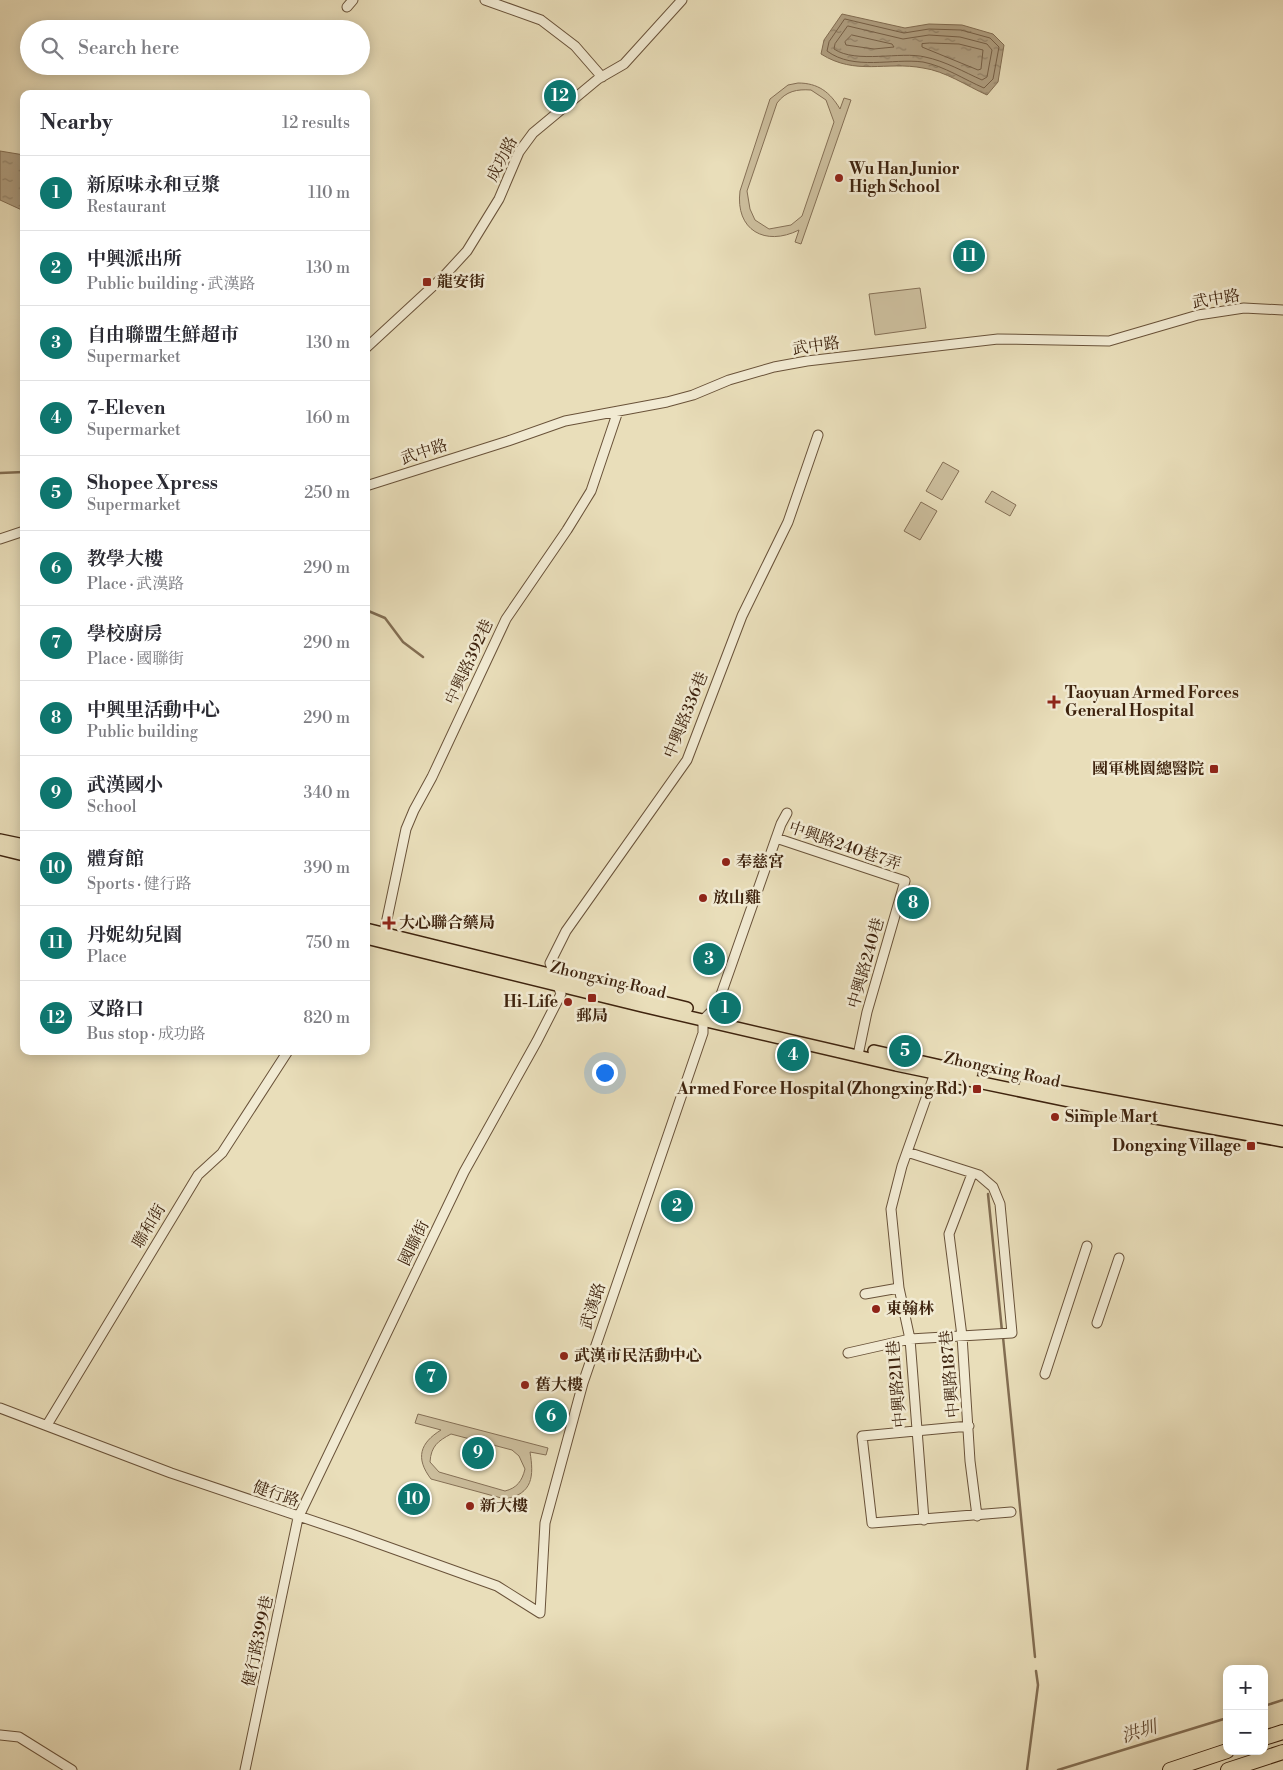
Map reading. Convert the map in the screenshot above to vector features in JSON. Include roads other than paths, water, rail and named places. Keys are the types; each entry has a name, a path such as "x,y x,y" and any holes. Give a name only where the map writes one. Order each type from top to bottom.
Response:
{"highway":[{"path":"1268,1737 1283,1732"},
{"path":"1170,1770 1223,1752"},
{"path":"1228,1770 1283,1752"}],"main road":[{"path":"0,840 20,844"},
{"path":"0,849 20,854"},
{"name":"Zhongxing Road","path":"370,931 383,938"},
{"name":"Zhongxing Road","path":"370,938 383,938 859,1051 1018,1084 1283,1132"},
{"name":"Zhongxing Road","path":"859,1051 935,1073 1117,1111 1283,1141"}],"street":[{"path":"347,7 354,0"},
{"path":"488,0 541,20 575,46 602,77"},
{"name":"成功路","path":"370,344 444,276 467,251 499,199 519,152 533,133 602,77 624,64 682,0"},
{"name":"武中路","path":"370,485 498,444 565,420 684,397 728,380 807,361 998,339 1109,341 1198,315 1244,308 1283,310"},
{"name":"中興路392巷","path":"383,938 406,829 414,810 439,762 506,619 567,530 590,491 618,411"},
{"name":"中興路336巷","path":"557,980 550,963 566,931 687,760 739,624 788,522 818,435"},
{"path":"0,539 20,532"},
{"path":"706,1016 717,1006 776,838 788,813"},
{"name":"中興路240巷7弄","path":"776,838 905,881"},
{"name":"中興路240巷","path":"859,1051 867,1012 905,881"},
{"name":"國聯街","path":"298,1518 464,1172 537,1041 560,994 557,980"},
{"name":"武漢路","path":"540,1613 545,1523 550,1502 587,1371 701,1038 706,1016"},
{"name":"聯和街","path":"47,1426 198,1175 222,1153 285,1055"},
{"name":"中興路211巷","path":"924,1520 910,1339 899,1288 891,1209 935,1073"},
{"path":"848,1353 910,1339 1006,1333 1000,1204 993,1187 979,1175 908,1152"},
{"name":"中興路187巷","path":"972,1174 949,1234 962,1336 970,1461 977,1516"},
{"path":"1045,1374 1087,1246"},
{"path":"1097,1323 1119,1258"},
{"path":"864,1294 899,1288"},
{"name":"健行路","path":"0,1408 171,1473 298,1518 349,1533 497,1586 540,1613"},
{"path":"969,1426 862,1436 872,1523 1011,1512"},
{"name":"健行路399巷","path":"245,1770 298,1518"},
{"path":"0,1734 19,1737 72,1770"}],"water":[{"path":"842,14 905,28 929,24 962,25 993,34 1004,45 998,82 987,95 948,75 923,68 909,66 859,66 834,61 821,54 824,40"},
{"path":"0,151 20,154 20,209 0,200"}],"waterway":[{"path":"0,473 20,472"},
{"path":"370,612 385,618 403,642 423,657"},
{"path":"988,1194 1002,1331"},
{"path":"1003,1337 1035,1657"},
{"path":"1027,1770 1038,1685 1036,1671"},
{"name":"洪圳","path":"1268,1705 1283,1700"},
{"name":"洪圳","path":"1058,1770 1223,1719"}],"place":[{"name":"叉路口","path":"560,96"},
{"name":"Wu Han Junior High School","path":"839,178"},
{"name":"丹妮幼兒園","path":"969,256"},
{"name":"龍安街","path":"427,282"},
{"name":"Taoyuan Armed Forces General Hospital","path":"1054,702"},
{"name":"國軍桃園總醫院","path":"1214,769"},
{"name":"奉慈宮","path":"726,862"},
{"name":"放山雞","path":"703,898"},
{"name":"中興里活動中心","path":"913,903"},
{"name":"大心聯合藥局","path":"389,923"},
{"name":"自由聯盟生鮮超市","path":"709,959"},
{"name":"郵局","path":"592,998"},
{"name":"Hi-Life","path":"568,1002"},
{"name":"新原味永和豆漿","path":"725,1008"},
{"name":"Shopee Xpress","path":"905,1051"},
{"name":"7-Eleven","path":"793,1055"},
{"name":"Armed Force Hospital (Zhongxing Rd.)","path":"977,1089"},
{"name":"Simple Mart","path":"1055,1117"},
{"name":"Dongxing Village","path":"1251,1146"},
{"name":"中興派出所","path":"677,1206"},
{"name":"東翰林","path":"876,1309"},
{"name":"武漢市民活動中心","path":"564,1356"},
{"name":"學校廚房","path":"431,1377"},
{"name":"舊大樓","path":"525,1385"},
{"name":"教學大樓","path":"551,1416"},
{"name":"武漢國小","path":"478,1453"},
{"name":"體育館","path":"414,1499"},
{"name":"新大樓","path":"470,1506"}]}
